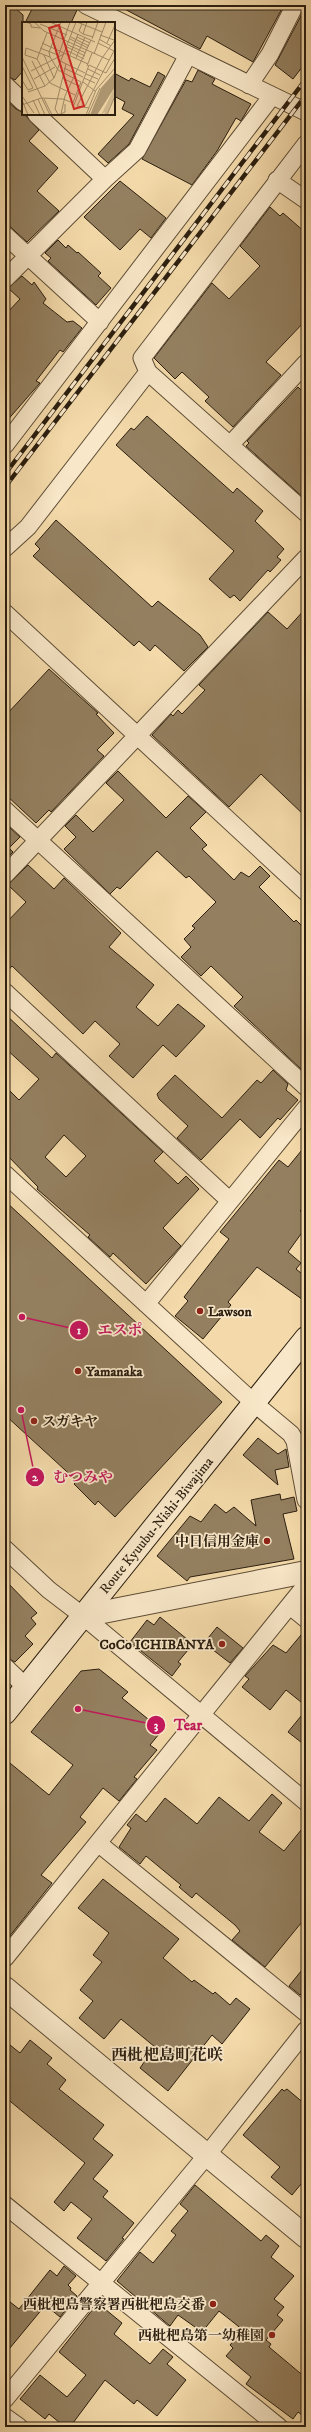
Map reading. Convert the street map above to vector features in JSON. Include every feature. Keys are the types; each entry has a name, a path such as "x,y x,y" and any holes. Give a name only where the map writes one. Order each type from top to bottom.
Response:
{"street":[{"path":"86,5 306,112"},
{"path":"249,85 270,54 295,5"},
{"path":"5,279 105,179 137,150 188,55"},
{"path":"5,85 22,101"},
{"path":"5,445 272,96"},
{"path":"37,115 105,179"},
{"path":"306,144 142,358 148,372 306,513"},
{"path":"277,180 306,200"},
{"path":"5,235 100,322"},
{"path":"230,445 306,363"},
{"path":"5,548 28,527 148,372"},
{"path":"5,875 306,558"},
{"path":"5,613 306,892"},
{"path":"5,810 306,1087"},
{"path":"5,992 230,1201"},
{"path":"146,1304 306,1108"},
{"path":"5,1174 254,1403 291,1434 295,1440 306,1500"},
{"name":"Route Kyuubu-Nishi-Biwajima","path":"5,1713 306,1338"},
{"path":"5,1549 49,1590 83,1616 306,1802"},
{"path":"83,1616 306,1572"},
{"path":"5,1958 306,1585"},
{"path":"290,1606 306,1619"},
{"path":"5,1667 26,1687"},
{"path":"98,1844 306,2013"},
{"path":"5,1988 306,2236"},
{"path":"5,2399 207,2155 306,2030"},
{"path":"5,2205 279,2427"},
{"path":"5,2417 19,2427"}],"building":[{"path":"5,5 12,5 23,15 22,72 15,80 5,75"},
{"path":"34,5 76,5 77,10 71,22 26,22"},
{"path":"117,5 284,5 253,62 207,36 200,49"},
{"path":"302,14 306,16 306,62 293,79 275,65"},
{"path":"198,70 215,79 212,84 251,104 241,121 236,118 217,151 192,185 142,159 186,80 192,82"},
{"path":"158,72 165,76 129,144 108,163 98,154 134,115 122,109 125,102 115,97 115,74 129,81 131,78 150,87"},
{"path":"5,99 16,109 22,112 22,115 25,115 39,130 29,141 58,168 37,191 59,211 27,242 5,222"},
{"path":"120,181 166,218 151,238 140,229 120,250 84,217"},
{"path":"270,207 280,216 283,213 306,233 306,320 266,362 281,375 233,427 205,401 209,397 182,372 175,379 154,358 212,283 229,299 260,266 240,246"},
{"path":"58,240 66,248 68,245 77,253 78,252 101,273 98,276 111,288 96,305 48,261 51,258 45,253"},
{"path":"22,276 32,285 34,282 46,299 43,303 67,322 73,321 82,328 63,352 60,350 36,381 40,383 5,423 5,315 20,299 8,288"},
{"path":"298,387 306,395 306,500 246,446 249,443 247,441"},
{"path":"147,416 233,493 237,488 263,511 255,521 284,549 277,557 281,560 270,572 268,570 240,601 234,595 230,598 209,579 234,551 116,445 131,428 134,430"},
{"path":"56,520 152,607 158,601 200,635 208,647 184,671 155,645 150,651 139,641 134,646 33,556 40,549 35,544"},
{"path":"306,608 306,817 261,774 229,807 152,735 171,714 173,716 178,710 182,714 205,690 199,685 268,612 287,629"},
{"path":"49,669 98,713 96,714 114,733 97,750 104,756 51,812 49,810 36,823 5,794 5,716"},
{"path":"118,771 166,818 188,796 206,812 190,828 207,845 202,849 234,880 241,872 249,877 260,866 270,876 259,887 294,922 296,920 306,930 306,1066 302,1070 234,1006 243,997 211,966 201,976 181,957 191,947 184,939 195,928 192,926 216,902 189,876 186,878 157,851 120,889 117,887 110,894 64,849 76,837 65,826 76,815 93,832 124,800 106,783"},
{"path":"9,827 20,837 9,848 13,852 5,860 5,831"},
{"path":"28,865 54,889 64,878 121,933 109,947 154,985 136,1007 158,1026 178,1004 205,1026 176,1057 163,1045 133,1078 109,1056 120,1044 95,1021 83,1034 12,966 5,974 5,924 26,902 8,885"},
{"path":"5,1014 52,1058 56,1053 163,1152 154,1161 178,1184 186,1176 199,1189 163,1228 181,1246 146,1284 113,1253 110,1257 88,1237 90,1235 37,1189 38,1187 5,1153 5,1086 19,1100 39,1079 5,1048","holes":["64,1135 86,1156 66,1177 45,1157"]},
{"path":"273,1070 288,1084 286,1090 298,1100 280,1120 278,1118 260,1138 240,1119 201,1160 177,1138 188,1126 159,1099 157,1094 175,1075 222,1118 257,1080 261,1083"},
{"path":"306,1145 306,1204 300,1211 306,1215 306,1227 288,1252 301,1263 296,1269 306,1277 306,1302 257,1267 228,1302 231,1305 203,1339 175,1316 188,1301 184,1297 229,1239 220,1232 279,1160 288,1167"},
{"path":"5,1201 222,1402 115,1517 98,1501 95,1505 74,1484 77,1481 5,1415"},
{"path":"258,1438 278,1454 286,1449 289,1467 275,1470 278,1485 243,1455"},
{"path":"280,1494 281,1500 294,1497 297,1511 283,1514 294,1559 190,1577 187,1581 157,1556 190,1516 201,1522 215,1504 226,1513 234,1507 256,1526 251,1500"},
{"path":"5,1580 37,1613 31,1618 36,1624 25,1636 33,1644 15,1662 5,1657"},
{"path":"160,1617 193,1644 178,1662 181,1664 172,1676 130,1642 147,1620 154,1625"},
{"name":"CoCo ICHIBANYA","path":"217,1627 243,1648 230,1663 204,1643"},
{"path":"306,1629 306,1706 286,1690 270,1710 242,1687 249,1679 245,1676 273,1645 286,1653"},
{"path":"99,1669 128,1692 122,1698 148,1719 150,1717 164,1728 150,1745 157,1750 134,1777 137,1779 119,1801 103,1788 80,1817 86,1822 41,1875 52,1883 5,1942 5,1759 49,1795 73,1765 31,1732 81,1671"},
{"path":"306,1710 306,1746 288,1732"},
{"path":"272,1794 282,1803 259,1832 284,1851 306,1824 306,1917 265,1967 232,1940 240,1931 235,1925 196,1893 192,1898 179,1887 181,1885 146,1856 140,1864 119,1847 131,1828 127,1825 136,1814 146,1822 165,1798 197,1824 219,1797 249,1821"},
{"path":"103,1879 179,1939 163,1958 192,1982 194,1980 213,1994 215,1992 230,2005 236,1998 250,2009 222,2044 212,2035 168,2091 140,2068 155,2047 121,2019 104,2039 79,2018 93,2001 80,1990 102,1962 93,1955 109,1933 78,1908"},
{"path":"306,1965 306,1989 300,1995 289,1986"},
{"path":"30,2040 52,2058 47,2064 66,2080 59,2089 104,2125 93,2139 113,2155 93,2179 108,2191 103,2197 134,2223 122,2238 124,2239 106,2261 77,2238 92,2219 71,2202 64,2211 54,2202 85,2163 5,2097 5,2041 20,2053"},
{"path":"282,2089 284,2091 287,2089 306,2105 306,2178 292,2195 271,2177 280,2167 243,2135"},
{"path":"195,2185 261,2241 266,2235 279,2246 271,2257 294,2276 274,2299 284,2307 277,2315 283,2320 266,2340 271,2344 269,2347 306,2378 306,2418 298,2412 293,2419 246,2384 251,2377 226,2356 233,2348 230,2345 243,2330 219,2311 202,2332 178,2315 170,2326 117,2281 140,2252 153,2263 176,2235 171,2231 188,2211 180,2204"},
{"path":"64,2266 76,2276 68,2285 71,2288 70,2290 77,2296 60,2317 49,2308 47,2311 43,2308 5,2354 5,2298 19,2309 50,2270 57,2276"},
{"path":"100,2305 122,2323 114,2334 150,2364 163,2349 173,2357 167,2364 186,2380 157,2416 137,2400 134,2404 105,2380 70,2427 65,2427 49,2414 45,2419 20,2399 40,2375 67,2397 86,2375 59,2352 93,2309 95,2311"}],"railway":[{"path":"5,474 306,79"},
{"path":"5,487 306,95"}],"place":[{"name":"Lawson","path":"200,1311"},
{"name":"エスポ","path":"22,1317"},
{"name":"Yamanaka","path":"78,1371"},
{"name":"むつみや","path":"21,1410"},
{"name":"スガキヤ","path":"34,1421"},
{"name":"中日信用金庫","path":"267,1541"},
{"name":"CoCo ICHIBANYA","path":"222,1644"},
{"name":"Tear","path":"78,1709"},
{"name":"西枇杷島警察署西枇杷島交番","path":"213,2304"},
{"name":"西枇杷島第一幼稚園","path":"272,2335"}],"district":[{"name":"西枇杷島町花咲","path":"167,2054"}]}
